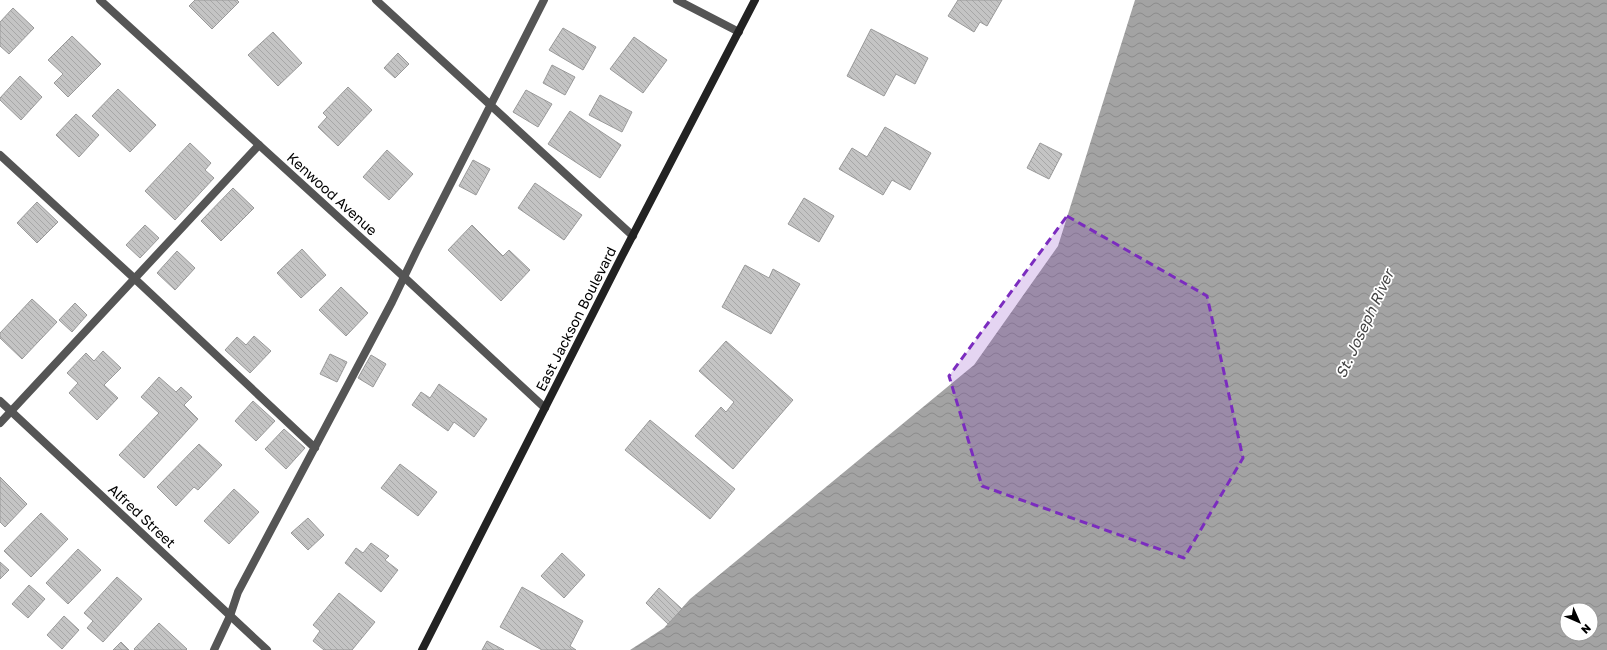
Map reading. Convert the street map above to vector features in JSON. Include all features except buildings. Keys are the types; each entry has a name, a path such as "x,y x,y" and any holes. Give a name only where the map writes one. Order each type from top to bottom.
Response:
{"main road":[{"name":"East Jackson Boulevard","path":"422,650 755,0"}],"street":[{"name":"Kenwood Avenue","path":"100,0 404,277 545,408"},
{"path":"376,0 633,236"},
{"path":"214,650 230,616 238,592 404,277 544,0"},
{"path":"677,0 739,32"},
{"path":"0,423 259,145"},
{"path":"0,155 314,448"},
{"name":"Alfred Street","path":"0,401 267,650"}],"highlighted area":[{"path":"1067,216 1207,296 1243,458 1184,558 982,486 949,376"}],"water":[{"name":"St. Joseph River","path":"1135,0 1607,0 1607,650 630,650 664,628 690,599 974,365 1058,246"}]}
